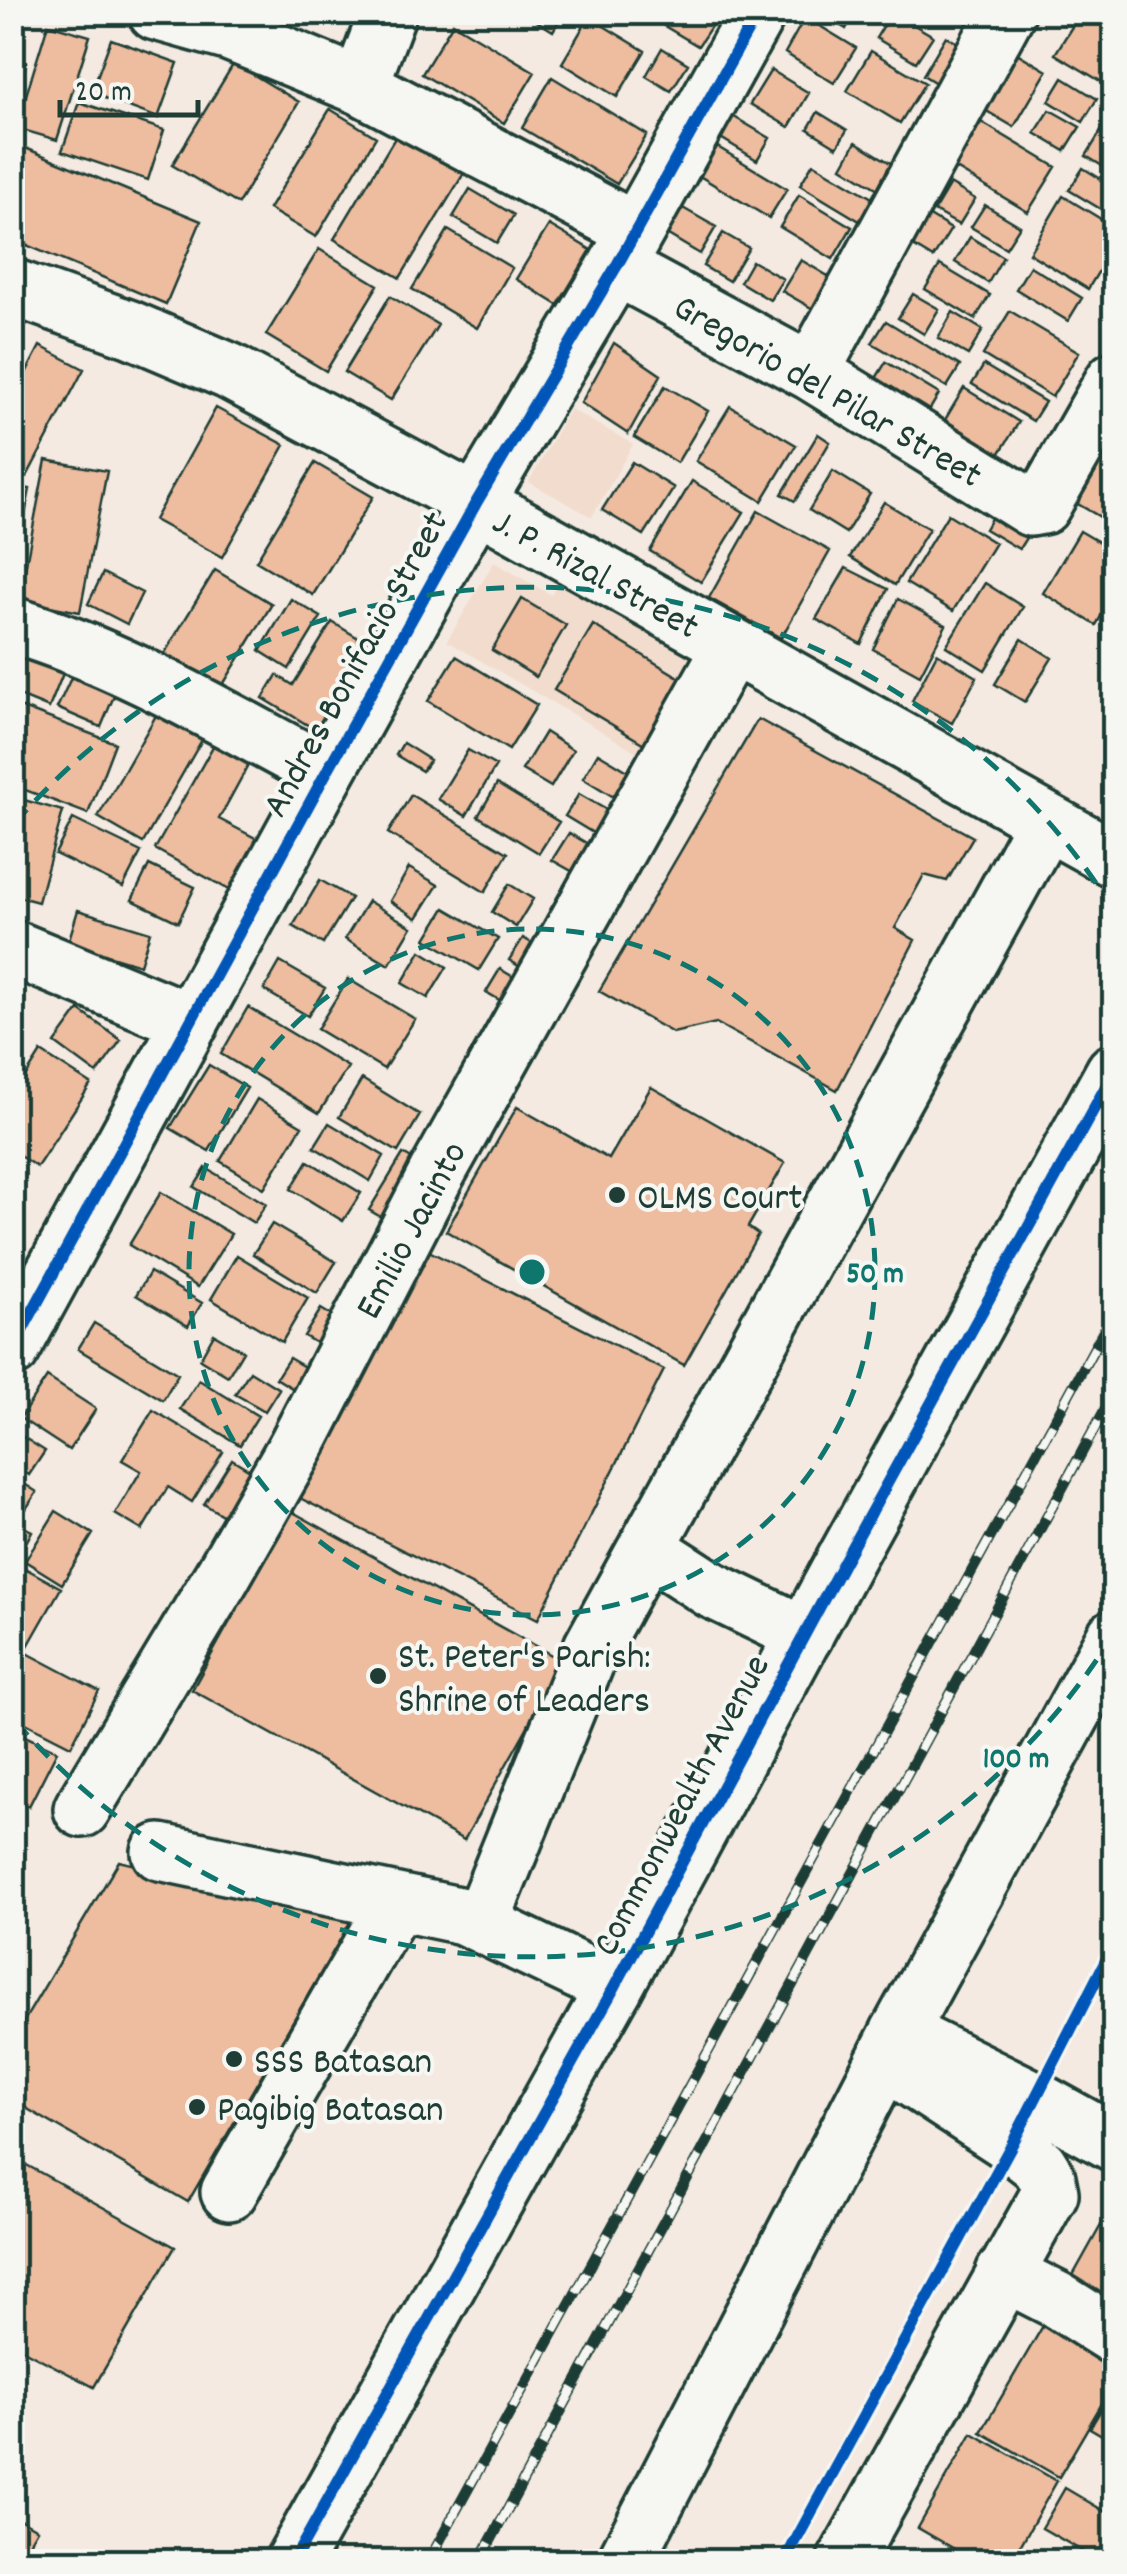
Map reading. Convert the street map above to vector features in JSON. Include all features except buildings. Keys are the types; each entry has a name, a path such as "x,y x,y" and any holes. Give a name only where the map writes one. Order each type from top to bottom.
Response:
{"street":[{"name":"Gregorio del Pilar Street","path":"156,12 234,23 360,86 626,249 811,372 1031,508 1042,506 1114,380"},
{"path":"360,86 388,12"},
{"name":"Andres Bonifacio Street","path":"12,1349 476,503 626,249 758,12"},
{"path":"811,372 1007,12"},
{"name":"J. P. Rizal Street","path":"12,287 130,329 228,370 476,503 1114,860"},
{"path":"12,625 59,639 154,682 326,774"},
{"name":"Emilio Jacinto","path":"82,1809 297,1445 436,1175 731,647"},
{"path":"480,1924 592,1647 1046,821"},
{"path":"12,948 190,1022"},
{"name":"Commonwealth Avenue","path":"293,2562 614,1988 1114,1072"},
{"path":"647,1548 712,1590 804,1635"},
{"path":"625,2562 892,2046 1113,1646"},
{"path":"160,1852 462,1916 614,1988"},
{"path":"230,2192 396,1902"},
{"path":"892,2046 1065,2115 1114,2143"},
{"path":"845,2562 1050,2193 1048,2178 1039,2165 892,2046"},
{"path":"1004,2273 1114,2336"}],"shaded area":[{"path":"570,409 633,444 592,517 529,482"},
{"path":"494,562 551,595 563,576 712,664 654,762 447,641"}],"railway":[{"path":"428,2562 1114,1312"},
{"path":"479,2562 1114,1393"}],"cycle path":[{"path":"12,1349 476,503 616,267 758,12"},
{"path":"293,2562 614,1988 1114,1072"},
{"path":"784,2562 1012,2144 1114,1945"}],"place":[{"name":"OLMS Court","path":"617,1195"},
{"name":"St. Peter's Parish: Shrine of Leaders","path":"378,1676"},
{"name":"SSS Batasan","path":"234,2059"},
{"name":"Pagibig Batasan","path":"197,2107"}]}
